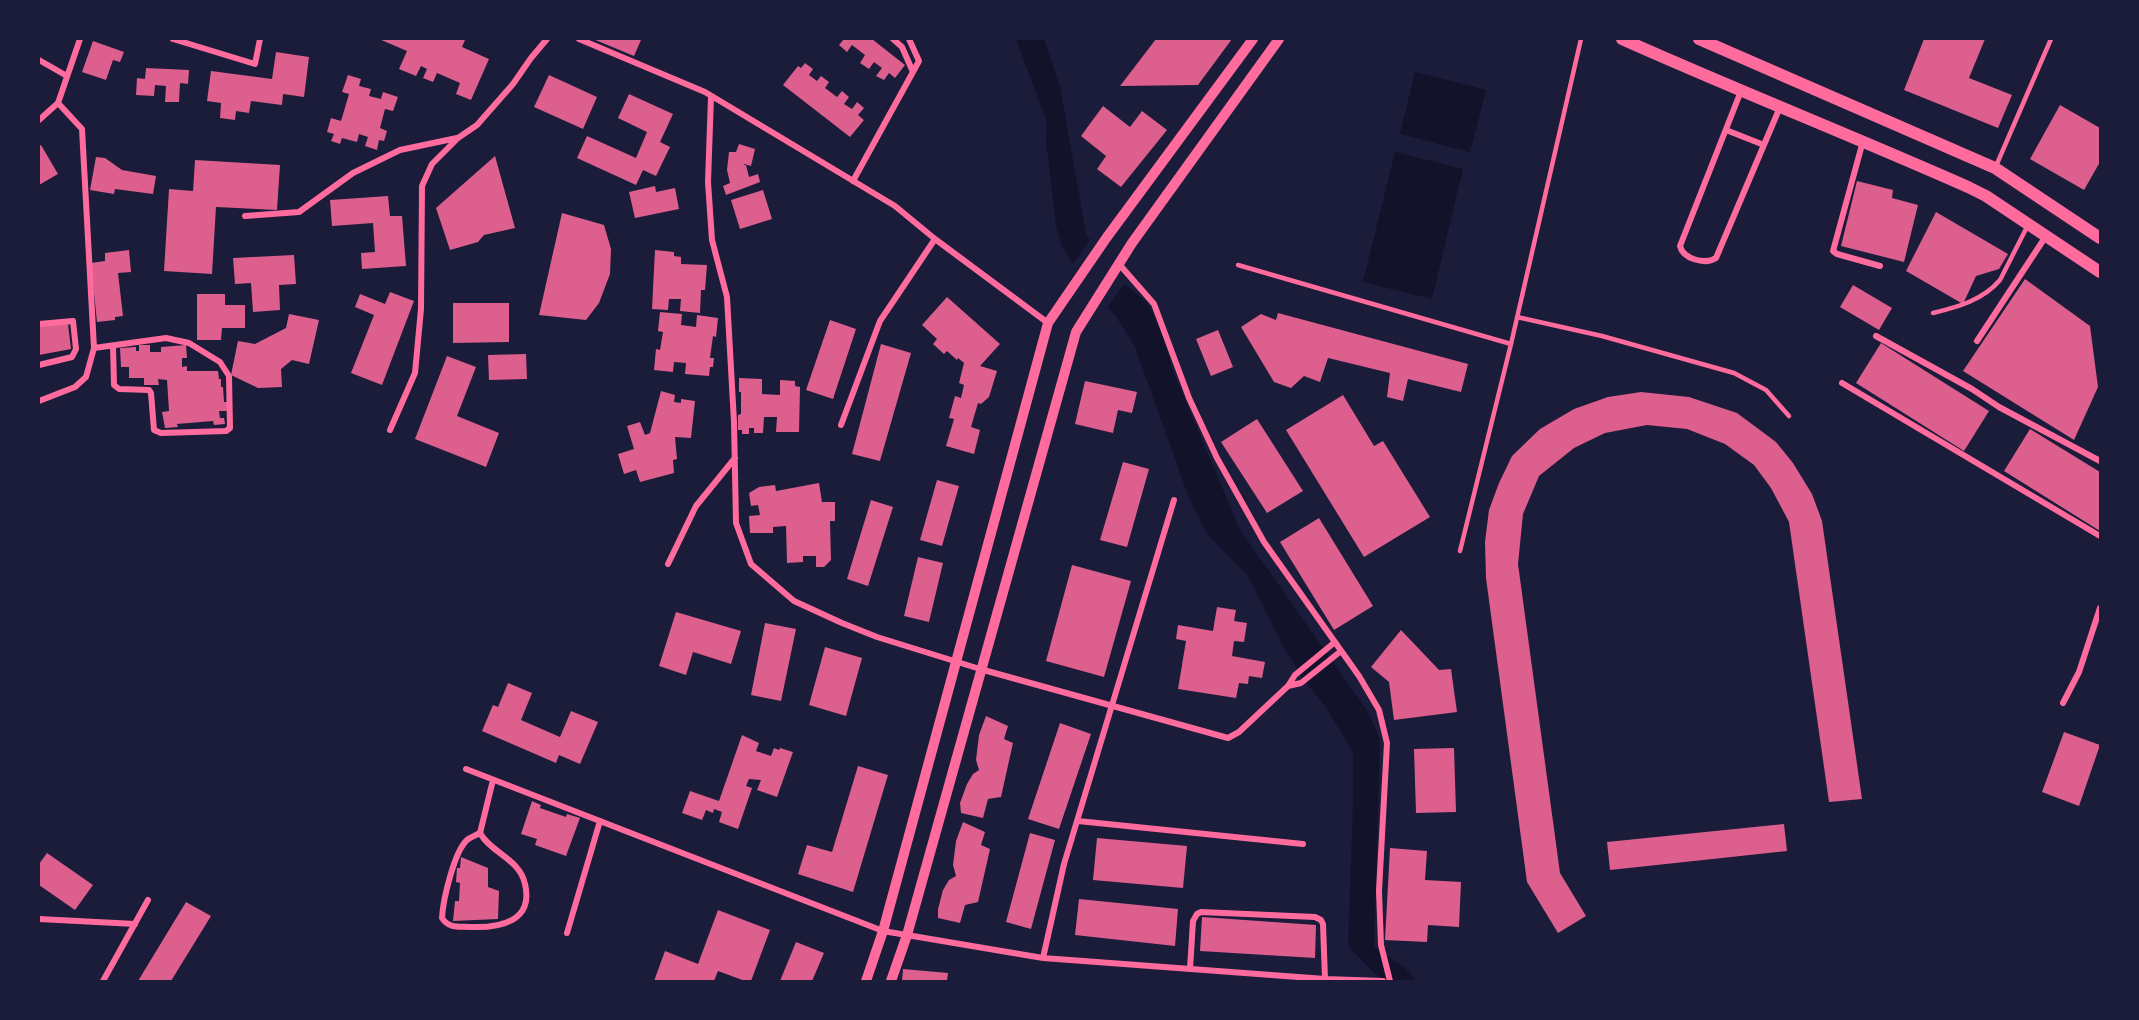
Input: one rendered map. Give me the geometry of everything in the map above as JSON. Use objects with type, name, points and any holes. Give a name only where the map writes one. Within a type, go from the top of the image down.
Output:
[{"type":"main road","points":[[1622,39],[1968,187],[2100,272]]},
{"type":"main road","points":[[1699,39],[1995,168],[2100,238]]},
{"type":"street","points":[[39,120],[58,103],[80,39]]},
{"type":"street","points":[[173,39],[255,64],[260,39]]},
{"type":"street","points":[[390,430],[415,373],[421,309],[422,186],[432,164],[458,138],[477,125],[513,84],[547,39]]},
{"type":"street","points":[[579,39],[705,92],[895,206],[935,239],[1048,323]]},
{"type":"street","points":[[893,39],[902,47],[914,72]]},
{"type":"street","points":[[853,181],[919,61],[909,39]]},
{"type":"street","points":[[866,981],[883,931],[1048,323],[1107,237],[1253,39]]},
{"type":"street","points":[[891,981],[907,935],[1076,332],[1132,243],[1279,39]]},
{"type":"street","points":[[39,60],[67,76]]},
{"type":"street","points":[[1741,91],[1680,246],[1685,255],[1704,261],[1716,258],[1780,106]]},
{"type":"street","points":[[711,97],[708,182],[712,240],[727,297],[736,523],[751,564],[794,601],[878,637],[982,669],[1228,738],[1239,732],[1288,686],[1295,675],[1335,642]]},
{"type":"street","points":[[39,401],[75,387],[86,376],[94,348],[82,129],[58,103]]},
{"type":"street","points":[[1726,130],[1764,145]]},
{"type":"street","points":[[245,216],[299,212],[353,173],[400,150],[458,138]]},
{"type":"street","points":[[1863,141],[1833,251],[1880,266]]},
{"type":"street","points":[[1977,341],[2046,236]]},
{"type":"street","points":[[841,426],[880,321],[935,239]]},
{"type":"street","points":[[466,769],[883,931],[1043,958],[1325,979],[1391,981],[1381,945],[1379,891],[1387,743],[1379,710],[1335,642],[1264,542],[1217,458],[1189,398],[1154,304],[1116,268]]},
{"type":"street","points":[[39,324],[73,321],[76,349],[72,357],[39,365]]},
{"type":"street","points":[[1876,336],[1972,389],[1999,407],[2100,461]]},
{"type":"street","points":[[94,348],[166,338],[189,343],[220,363],[229,376],[230,428],[226,431],[183,433],[161,433],[154,430],[151,393],[148,390],[119,389],[114,385],[113,346]]},
{"type":"street","points":[[1842,383],[2100,536]]},
{"type":"street","points":[[668,564],[696,506],[735,458]]},
{"type":"street","points":[[1043,958],[1064,864],[1174,500]]},
{"type":"street","points":[[2063,702],[2079,672],[2100,608]]},
{"type":"street","points":[[1288,686],[1301,683],[1341,651]]},
{"type":"street","points":[[480,833],[467,840],[460,849],[444,894],[442,918],[452,927],[492,928],[503,925],[521,912],[526,898],[523,876],[516,865],[484,840],[480,833],[493,780]]},
{"type":"street","points":[[567,933],[600,821]]},
{"type":"street","points":[[1077,821],[1303,844]]},
{"type":"street","points":[[103,981],[148,900]]},
{"type":"street","points":[[1190,969],[1193,921],[1201,912],[1315,917],[1323,924],[1325,979]]},
{"type":"street","points":[[39,920],[135,924]]},
{"type":"lane","points":[[1460,551],[1511,344],[1581,39]]},
{"type":"lane","points":[[1995,168],[2051,39]]},
{"type":"lane","points":[[1933,313],[1967,304],[1995,287],[2028,224]]},
{"type":"lane","points":[[1238,266],[1511,344]]},
{"type":"lane","points":[[1517,317],[1602,336],[1734,374],[1766,390],[1789,416]]},
{"type":"shaded area","points":[[1016,39],[1044,39],[1060,87],[1086,234],[1102,260],[1119,279],[1147,303],[1160,327],[1173,371],[1240,530],[1368,712],[1380,739],[1374,947],[1404,967],[1417,981],[1390,981],[1378,977],[1348,946],[1353,751],[1324,705],[1303,679],[1281,642],[1248,576],[1207,534],[1188,495],[1135,347],[1117,318],[1072,263],[1062,246],[1056,226],[1046,140],[1047,122]]},
{"type":"shaded area","points":[[1415,72],[1486,90],[1470,152],[1400,134]]},
{"type":"shaded area","points":[[1395,152],[1463,169],[1432,299],[1363,282]]},
{"type":"pier","points":[[1092,237],[1104,258],[1126,281],[1106,309],[1071,267]]},
{"type":"building","points":[[379,39],[463,39],[465,40],[462,47],[489,59],[471,100],[456,94],[460,83],[437,73],[433,82],[423,78],[427,69],[421,66],[416,76],[399,69],[407,51]]},
{"type":"building","points":[[593,39],[639,39],[641,40],[634,56]]},
{"type":"building","points":[[844,39],[872,39],[905,65],[895,78],[889,73],[884,80],[876,76],[882,68],[874,62],[869,69],[860,63],[865,55],[852,45],[847,52],[839,45]]},
{"type":"building","points":[[1156,39],[1232,39],[1198,85],[1120,86]]},
{"type":"building","points":[[1924,39],[1985,39],[1969,78],[2012,95],[1998,128],[1904,90]]},
{"type":"building","points":[[93,41],[124,52],[120,62],[113,60],[106,80],[82,72]]},
{"type":"building","points":[[276,52],[309,57],[304,97],[283,94],[282,105],[251,101],[249,113],[236,111],[235,120],[220,118],[221,103],[207,101],[211,71],[272,79]]},
{"type":"building","points":[[805,63],[813,69],[809,75],[817,81],[821,76],[829,82],[825,88],[837,97],[842,91],[849,97],[844,104],[852,109],[857,102],[864,108],[858,115],[864,120],[850,137],[783,85],[798,66],[801,68]]},
{"type":"building","points":[[146,68],[189,70],[188,84],[180,83],[179,102],[165,102],[166,86],[155,85],[154,96],[136,95],[137,78],[145,79]]},
{"type":"building","points":[[348,75],[361,79],[359,86],[371,89],[369,96],[381,99],[383,92],[398,97],[393,111],[385,109],[380,128],[387,131],[384,141],[379,140],[377,150],[365,146],[368,137],[359,134],[357,142],[342,138],[340,144],[331,141],[334,134],[327,132],[331,118],[341,121],[349,94],[342,92]]},
{"type":"building","points":[[549,75],[597,97],[583,129],[534,107]]},
{"type":"building","points":[[629,94],[673,114],[660,142],[670,147],[656,176],[643,170],[636,185],[577,158],[587,136],[636,158],[647,132],[618,118]]},
{"type":"building","points":[[2060,105],[2100,128],[2100,162],[2084,190],[2030,159]]},
{"type":"building","points":[[1103,106],[1130,127],[1142,111],[1167,130],[1121,187],[1097,169],[1106,156],[1081,136]]},
{"type":"building","points":[[739,144],[755,149],[751,166],[744,164],[744,165],[746,165],[749,177],[758,174],[760,182],[726,195],[723,186],[730,183],[727,170],[729,152],[736,152]]},
{"type":"building","points":[[41,145],[58,174],[39,185],[39,146]]},
{"type":"building","points":[[495,156],[515,228],[484,235],[478,242],[450,250],[436,208]]},
{"type":"building","points":[[96,157],[105,158],[122,170],[156,176],[153,194],[115,189],[114,194],[90,190]]},
{"type":"building","points":[[195,160],[280,165],[277,210],[216,207],[212,274],[164,271],[169,189],[193,191]]},
{"type":"building","points":[[1857,181],[1893,190],[1892,198],[1918,205],[1904,262],[1841,246]]},
{"type":"building","points":[[655,186],[656,192],[675,188],[679,209],[635,218],[629,192]]},
{"type":"building","points":[[763,190],[772,219],[740,229],[731,200]]},
{"type":"building","points":[[388,196],[390,216],[402,216],[406,266],[362,269],[361,253],[375,252],[373,223],[332,226],[330,200]]},
{"type":"building","points":[[1936,212],[2008,254],[1999,269],[1976,276],[1963,304],[1906,271]]},
{"type":"building","points":[[562,213],[604,225],[611,249],[610,274],[599,303],[586,320],[539,315]]},
{"type":"building","points":[[129,250],[131,272],[118,273],[123,316],[115,317],[115,320],[97,322],[91,263],[105,261],[105,253]]},
{"type":"building","points":[[655,250],[674,252],[674,256],[681,257],[681,264],[707,265],[705,290],[701,290],[700,313],[680,311],[681,299],[669,299],[668,310],[652,309]]},
{"type":"building","points":[[294,255],[296,284],[279,285],[280,310],[253,312],[251,283],[235,284],[233,258]]},
{"type":"building","points":[[2025,279],[2090,326],[2098,387],[2074,440],[1963,371]]},
{"type":"building","points":[[1853,285],[1892,308],[1879,330],[1840,307]]},
{"type":"building","points":[[390,292],[414,301],[382,385],[351,373],[374,315],[355,307],[360,294],[385,304]]},
{"type":"building","points":[[197,294],[225,294],[225,305],[245,305],[245,328],[222,328],[221,340],[197,340]]},
{"type":"building","points":[[947,297],[1000,344],[980,366],[997,371],[989,397],[981,404],[978,403],[971,427],[980,430],[974,454],[946,446],[954,419],[949,418],[955,396],[961,398],[964,385],[959,383],[964,363],[947,351],[944,354],[933,344],[937,339],[922,325]]},
{"type":"building","points":[[453,303],[509,303],[509,342],[453,343]]},
{"type":"building","points":[[660,312],[682,314],[681,325],[696,327],[697,315],[718,318],[710,358],[714,358],[713,367],[710,367],[709,376],[685,374],[686,363],[674,362],[673,372],[654,370],[656,349],[660,350],[663,332],[658,331]]},
{"type":"building","points":[[1278,313],[1468,364],[1461,392],[1408,379],[1403,401],[1387,397],[1390,373],[1328,358],[1320,382],[1304,376],[1291,388],[1274,382],[1241,327],[1261,314],[1276,320]]},
{"type":"building","points":[[289,314],[319,320],[309,364],[292,360],[281,369],[282,387],[258,388],[231,375],[238,341],[255,344],[286,328]]},
{"type":"building","points":[[830,320],[856,329],[833,399],[806,390]]},
{"type":"building","points":[[68,324],[71,349],[39,355],[39,326]]},
{"type":"building","points":[[1218,330],[1233,367],[1211,376],[1196,339]]},
{"type":"building","points":[[1881,343],[1989,411],[1964,451],[1856,383]]},
{"type":"building","points":[[881,344],[911,353],[880,461],[852,454]]},
{"type":"building","points":[[139,345],[150,345],[150,352],[161,352],[161,347],[186,345],[187,358],[182,358],[182,367],[187,366],[187,371],[218,371],[221,387],[223,387],[224,402],[228,402],[228,411],[219,411],[220,418],[224,418],[225,424],[214,425],[213,421],[177,424],[178,427],[165,428],[162,412],[169,411],[167,380],[158,379],[159,385],[144,385],[144,378],[129,378],[129,367],[121,367],[120,348],[136,347],[136,351],[139,351]]},
{"type":"building","points":[[526,354],[527,379],[489,380],[488,355]]},
{"type":"building","points":[[447,356],[476,367],[457,416],[499,433],[486,467],[415,439]]},
{"type":"building","points":[[739,378],[762,379],[762,394],[780,395],[780,380],[795,381],[795,386],[800,387],[799,432],[776,432],[777,417],[764,417],[763,433],[754,433],[754,428],[749,428],[749,434],[742,434],[742,430],[738,430],[738,415],[741,414]]},
{"type":"building","points":[[1085,381],[1137,392],[1132,413],[1118,410],[1113,433],[1075,424]]},
{"type":"building","points":[[661,391],[675,395],[674,402],[681,403],[681,399],[695,401],[691,438],[675,437],[677,459],[673,460],[674,473],[640,482],[636,470],[624,474],[618,454],[634,449],[627,426],[640,422],[645,435],[650,433]]},
{"type":"building","points":[[1641,392],[1689,397],[1737,413],[1776,442],[1793,463],[1812,494],[1822,521],[1862,799],[1829,802],[1789,522],[1771,488],[1754,465],[1725,444],[1687,429],[1647,425],[1605,433],[1574,448],[1539,476],[1523,514],[1518,564],[1560,873],[1586,916],[1558,933],[1527,882],[1486,578],[1485,542],[1489,510],[1512,456],[1540,429],[1574,409],[1608,397]]},
{"type":"building","points":[[1343,395],[1374,446],[1383,441],[1430,517],[1364,557],[1286,430]]},
{"type":"building","points":[[1257,419],[1303,491],[1267,513],[1221,442]]},
{"type":"building","points":[[2030,429],[2100,472],[2100,531],[2004,471]]},
{"type":"building","points":[[1123,462],[1149,469],[1127,547],[1100,540]]},
{"type":"building","points":[[937,480],[959,486],[942,546],[920,540]]},
{"type":"building","points":[[819,483],[822,502],[835,502],[835,521],[830,521],[831,560],[824,567],[816,567],[816,556],[803,556],[803,562],[787,563],[786,526],[773,527],[773,533],[750,533],[749,516],[760,515],[758,505],[751,506],[749,493],[759,487],[775,485],[776,491]]},
{"type":"building","points":[[871,500],[893,507],[868,586],[847,579]]},
{"type":"building","points":[[1319,518],[1373,606],[1334,630],[1280,542]]},
{"type":"building","points":[[918,557],[943,563],[929,622],[904,616]]},
{"type":"building","points":[[1072,565],[1131,581],[1104,677],[1046,661]]},
{"type":"building","points":[[1217,607],[1236,610],[1234,621],[1247,623],[1244,642],[1234,641],[1232,656],[1265,662],[1262,678],[1249,676],[1248,684],[1239,683],[1236,698],[1178,689],[1186,641],[1176,639],[1178,625],[1213,631]]},
{"type":"building","points":[[676,612],[741,631],[731,664],[693,652],[686,675],[659,666]]},
{"type":"building","points":[[765,623],[796,629],[781,701],[751,695]]},
{"type":"building","points":[[1401,630],[1439,670],[1451,669],[1457,712],[1394,720],[1389,682],[1371,667]]},
{"type":"building","points":[[825,647],[862,658],[846,716],[809,705]]},
{"type":"building","points":[[508,683],[532,693],[521,720],[560,737],[571,711],[598,722],[580,764],[559,755],[556,763],[482,731],[493,705],[498,707]]},
{"type":"building","points":[[986,716],[1008,726],[1004,739],[1013,743],[1001,797],[988,799],[983,818],[961,813],[960,803],[967,784],[973,774],[979,770],[976,760],[979,735]]},
{"type":"building","points":[[1060,723],[1091,734],[1059,829],[1028,819]]},
{"type":"building","points":[[2064,732],[2100,745],[2079,806],[2042,792]]},
{"type":"building","points":[[742,735],[759,743],[756,751],[771,756],[774,748],[793,752],[777,797],[757,790],[761,780],[749,779],[746,786],[752,788],[738,829],[719,822],[722,812],[714,809],[713,813],[706,810],[702,820],[682,813],[690,791],[719,801]]},
{"type":"building","points":[[1454,748],[1456,812],[1416,813],[1414,749]]},
{"type":"building","points":[[858,766],[888,775],[853,892],[798,874],[807,845],[832,852]]},
{"type":"building","points":[[532,801],[541,805],[540,808],[566,817],[567,814],[580,818],[566,856],[535,845],[537,839],[521,834]]},
{"type":"building","points":[[963,822],[985,832],[981,845],[990,849],[978,902],[965,905],[960,923],[938,918],[938,909],[943,890],[949,880],[956,876],[953,865],[956,841]]},
{"type":"building","points":[[1784,824],[1787,851],[1610,870],[1607,842]]},
{"type":"building","points":[[1030,833],[1055,840],[1031,929],[1006,922]]},
{"type":"building","points":[[1097,838],[1187,846],[1183,888],[1093,880]]},
{"type":"building","points":[[1390,848],[1427,851],[1425,880],[1461,882],[1459,927],[1428,925],[1427,942],[1385,940]]},
{"type":"building","points":[[47,853],[93,885],[75,910],[39,885],[39,864]]},
{"type":"building","points":[[461,857],[488,868],[488,887],[499,891],[498,919],[453,921],[455,901],[459,901],[460,883],[456,882]]},
{"type":"building","points":[[1079,899],[1178,909],[1175,946],[1075,935]]},
{"type":"building","points":[[186,902],[211,916],[171,981],[138,981]]},
{"type":"building","points":[[718,910],[770,930],[751,981],[718,971],[714,981],[654,981],[665,951],[698,964]]},
{"type":"building","points":[[1202,917],[1316,925],[1315,958],[1200,951]]},
{"type":"building","points":[[796,942],[824,953],[812,981],[780,981]]},
{"type":"building","points":[[903,969],[948,973],[947,981],[902,981]]}]
